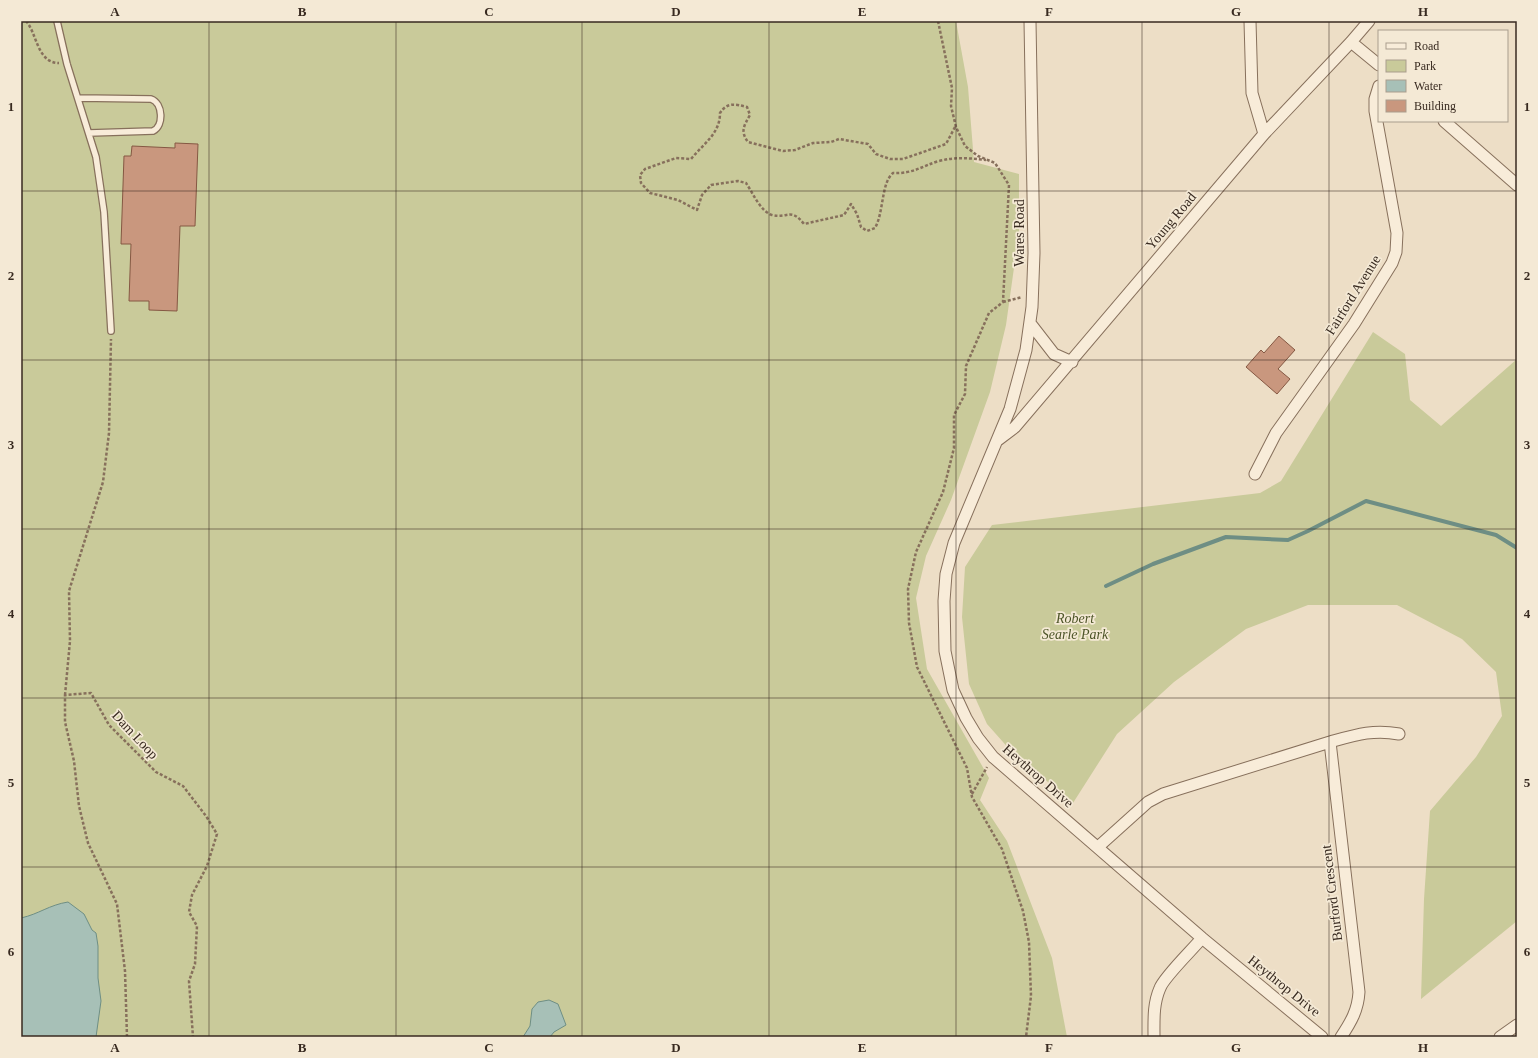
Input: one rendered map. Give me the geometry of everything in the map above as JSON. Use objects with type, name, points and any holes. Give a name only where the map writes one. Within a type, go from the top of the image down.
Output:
[{"type":"street","name":"Wares Road","points":[[997,440],[1018,381],[1026,350],[1033,293],[1034,253],[1030,21]]},
{"type":"street","points":[[1250,21],[1252,93],[1264,134]]},
{"type":"street","name":"Young Road","points":[[997,440],[1015,427],[1072,362],[1264,134],[1369,21]]},
{"type":"street","points":[[1351,42],[1378,63]]},
{"type":"street","name":"Fairford Avenue","points":[[1255,474],[1276,433],[1354,324],[1392,263],[1396,252],[1397,233],[1375,111],[1375,99],[1378,89]]},
{"type":"street","points":[[1445,122],[1517,185]]},
{"type":"street","points":[[1030,323],[1054,354],[1072,362]]},
{"type":"street","name":"Heythrop Drive","points":[[997,440],[963,518],[954,543],[946,574],[944,601],[945,651],[953,690],[966,718],[978,738],[993,757],[1202,938],[1322,1037]]},
{"type":"street","points":[[1098,847],[1148,802],[1163,794],[1362,733],[1382,731],[1399,734]]},
{"type":"street","name":"Burford Crescent","points":[[1330,742],[1359,992],[1358,1006],[1353,1018],[1341,1037]]},
{"type":"street","points":[[1154,1037],[1156,998],[1160,986],[1202,938]]},
{"type":"street","points":[[1500,1037],[1517,1025]]},
{"type":"lane","points":[[57,21],[67,64],[96,157],[104,212],[111,331]]},
{"type":"lane","points":[[78,98],[151,99],[158,103],[160,125],[153,131],[89,133]]},
{"type":"path","points":[[26,21],[31,26],[44,56],[52,63],[67,64]]},
{"type":"path","points":[[956,127],[946,144],[903,159],[890,159],[876,154],[868,144],[858,143],[846,139],[813,143],[795,150],[783,151],[748,142],[743,135],[743,131],[750,115],[746,107],[734,104],[728,105],[720,113],[720,121],[710,140],[691,159],[676,158],[658,166],[644,169],[640,175],[641,183],[650,194],[678,200],[697,210],[702,195],[711,185],[738,181],[746,183],[763,209],[772,215],[788,213],[799,217],[804,224],[812,220],[844,215],[850,204],[857,214],[861,227],[867,230],[875,228],[880,219],[888,178],[893,173],[906,173],[938,161],[963,157],[988,160]]},
{"type":"path","points":[[1003,302],[1033,293]]},
{"type":"path","points":[[111,331],[109,433],[103,482],[69,591],[70,641],[65,695],[65,722],[74,761],[79,806],[88,843],[117,904],[125,971],[127,1037]]},
{"type":"path","name":"Dam Loop","points":[[65,695],[91,693],[108,725],[156,772],[184,786],[217,834],[207,866],[192,895],[189,912],[197,926],[194,964],[189,981],[192,1037]]},
{"type":"path","points":[[971,794],[993,757]]},
{"type":"green space","points":[[21,21],[956,21],[968,87],[974,162],[1019,174],[1019,232],[1006,325],[990,392],[951,500],[926,556],[916,598],[927,669],[989,778],[980,800],[1007,841],[1052,958],[1067,1037],[21,1037]]},
{"type":"green space","name":"Robert Searle Park","points":[[1373,332],[1405,354],[1410,400],[1441,426],[1517,359],[1517,921],[1421,999],[1424,899],[1430,811],[1476,757],[1502,716],[1496,672],[1462,639],[1397,605],[1308,605],[1246,629],[1174,682],[1117,734],[1073,803],[1011,751],[987,724],[969,684],[962,617],[965,567],[992,525],[1260,493],[1281,481]]},
{"type":"water","points":[[68,902],[84,914],[92,930],[96,933],[98,946],[98,978],[101,1001],[96,1037],[21,1037],[21,918],[55,905]]},
{"type":"water","points":[[549,1000],[558,1004],[566,1025],[554,1032],[550,1037],[523,1037],[530,1026],[532,1009],[538,1002]]},
{"type":"building","points":[[175,143],[198,144],[195,226],[180,226],[177,311],[149,310],[149,301],[129,301],[131,244],[121,244],[124,156],[131,156],[132,146],[175,148]]},
{"type":"building","points":[[1279,336],[1295,350],[1278,369],[1290,379],[1277,394],[1246,367],[1261,350],[1264,353]]},
{"type":"waterway","points":[[1106,586],[1153,564],[1226,537],[1288,540],[1366,501],[1496,535],[1517,548]]}]
